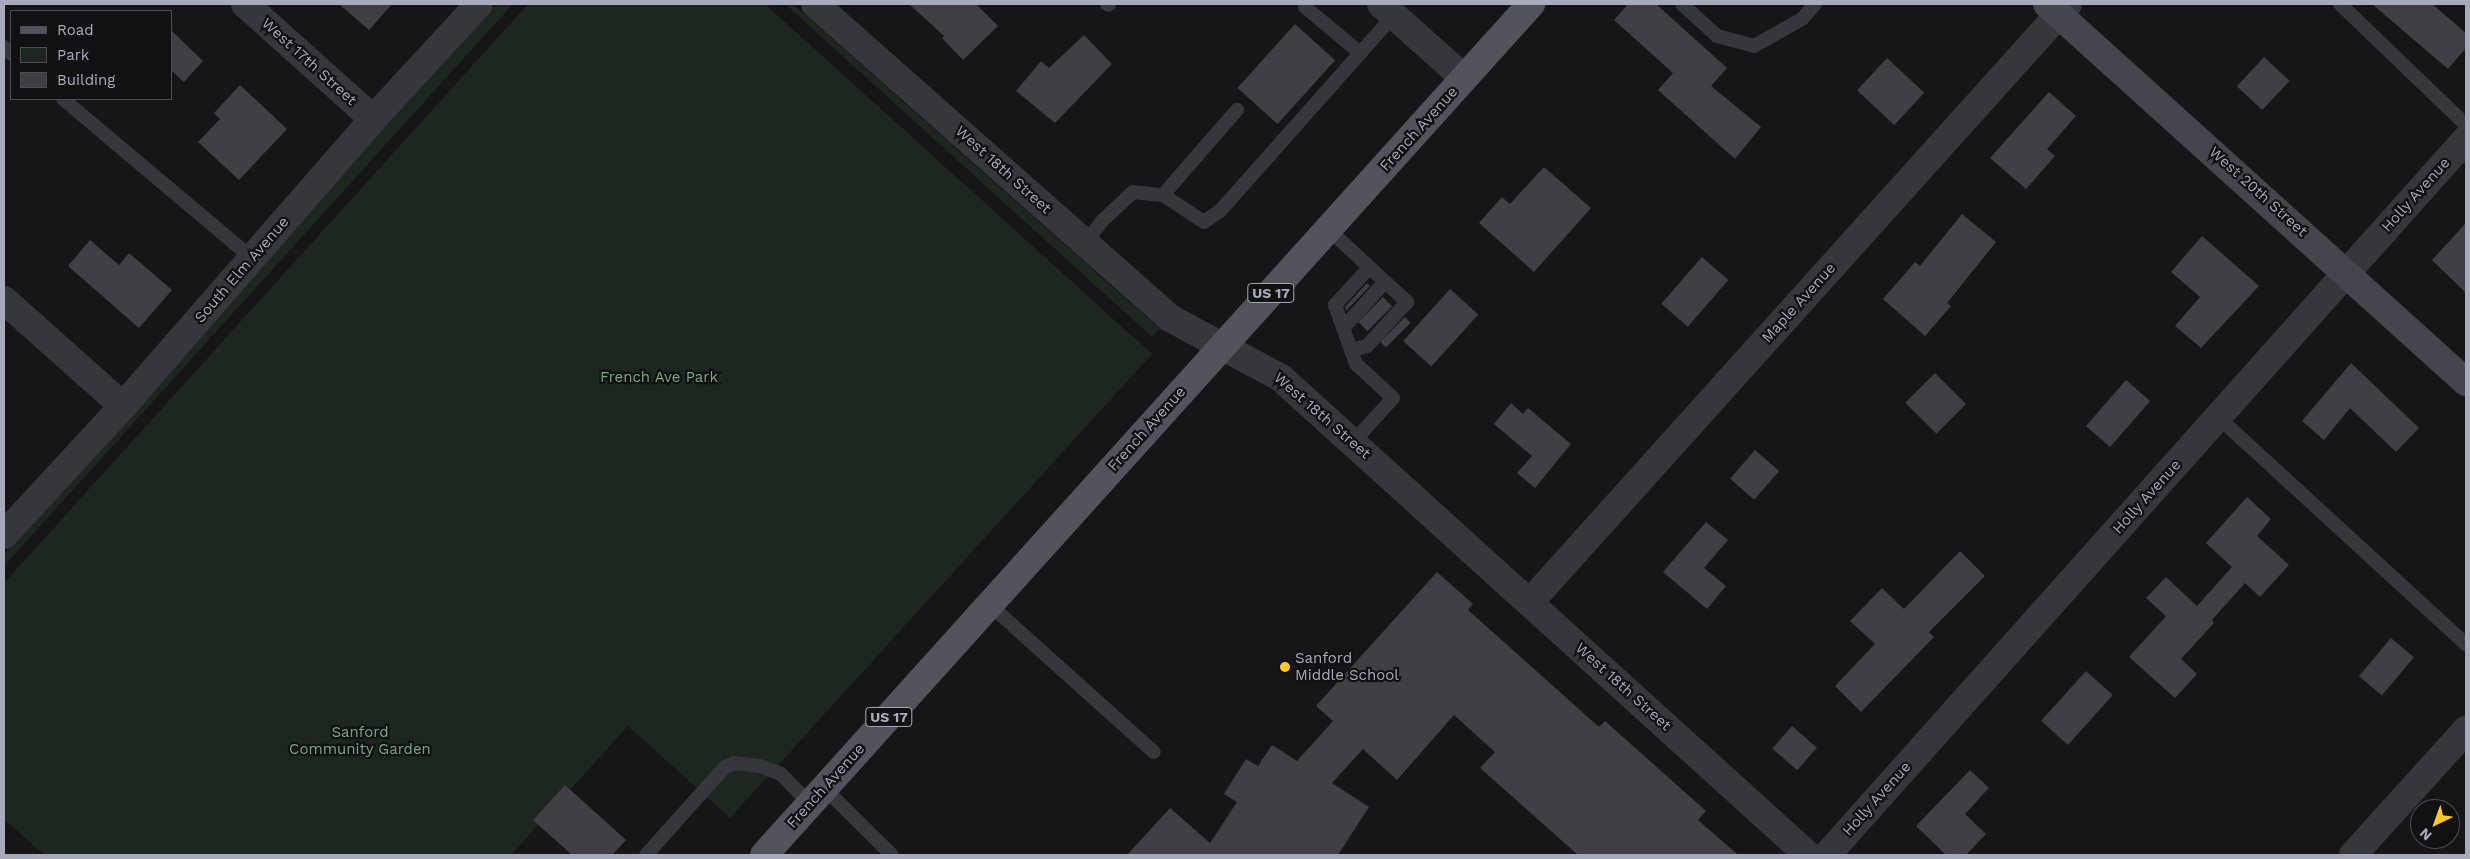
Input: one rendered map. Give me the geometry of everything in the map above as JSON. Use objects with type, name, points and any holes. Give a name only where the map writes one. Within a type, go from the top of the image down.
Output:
[{"type":"main road","name":"French Avenue","points":[[764,855],[1531,4]]},
{"type":"street","name":"West 17th Street","points":[[245,4],[373,119]]},
{"type":"street","name":"South Elm Avenue","points":[[4,535],[123,406],[373,119],[479,4]]},
{"type":"street","name":"West 18th Street","points":[[815,4],[1170,318],[1281,378],[1808,855]]},
{"type":"street","name":"West 20th Street","points":[[2058,7],[2466,382]]},
{"type":"street","name":"Maple Avenue","points":[[1530,602],[2058,7]]},
{"type":"street","points":[[1387,9],[1464,78]]},
{"type":"street","name":"Holly Avenue","points":[[1827,855],[2466,139]]},
{"type":"street","points":[[4,300],[123,406]]},
{"type":"street","points":[[2353,855],[2466,730]]},
{"type":"lane","points":[[1682,4],[1717,36],[1754,46],[1802,19],[1815,4]]},
{"type":"lane","points":[[2340,4],[2466,125]]},
{"type":"lane","points":[[1305,7],[1360,52]]},
{"type":"lane","points":[[1085,243],[1133,192],[1163,195],[1204,222],[1220,211],[1360,52],[1387,9]]},
{"type":"lane","points":[[64,100],[252,258]]},
{"type":"lane","points":[[1163,195],[1237,110]]},
{"type":"lane","points":[[1328,229],[1407,302],[1367,346],[1351,350]]},
{"type":"lane","points":[[1353,442],[1393,398],[1356,364],[1335,305],[1369,268]]},
{"type":"lane","points":[[1343,328],[1385,282]]},
{"type":"lane","points":[[2218,417],[2466,644]]},
{"type":"lane","points":[[990,605],[1154,752]]},
{"type":"lane","points":[[646,855],[725,767],[734,763],[760,766],[781,774],[817,796],[892,855]]},
{"type":"green space","points":[[497,4],[513,4],[4,566],[4,554],[143,403],[383,128]]},
{"type":"green space","name":"French Ave Park","points":[[528,4],[765,4],[1152,354],[730,818],[628,726],[511,855],[44,855],[4,819],[4,583]]},
{"type":"green space","points":[[785,4],[793,4],[1160,329],[1152,337]]},
{"type":"building","points":[[339,4],[392,4],[369,30]]},
{"type":"building","points":[[909,4],[976,4],[998,26],[963,60],[942,38],[944,36]]},
{"type":"building","points":[[1628,4],[1656,4],[1727,68],[1711,86],[1761,127],[1735,159],[1658,90],[1673,73],[1614,20]]},
{"type":"building","points":[[2372,4],[2432,4],[2466,33],[2466,48],[2448,69]]},
{"type":"building","points":[[1295,24],[1335,60],[1278,124],[1237,88]]},
{"type":"building","points":[[172,31],[203,61],[184,82],[172,71]]},
{"type":"building","points":[[1084,35],[1112,64],[1055,123],[1016,91],[1041,61],[1049,68]]},
{"type":"building","points":[[2264,57],[2290,81],[2262,110],[2237,86]]},
{"type":"building","points":[[1887,58],[1924,93],[1894,125],[1857,90]]},
{"type":"building","points":[[240,85],[287,129],[239,180],[198,142],[220,119],[214,113]]},
{"type":"building","points":[[2049,92],[2076,116],[2047,149],[2055,156],[2026,189],[1990,158]]},
{"type":"building","points":[[1544,167],[1591,208],[1534,272],[1479,223],[1502,197],[1510,204]]},
{"type":"building","points":[[1962,214],[1996,242],[1947,303],[1951,306],[1925,336],[1883,299],[1915,262],[1920,266]]},
{"type":"building","points":[[2466,223],[2466,293],[2432,260]]},
{"type":"building","points":[[2202,236],[2259,286],[2201,348],[2175,326],[2200,297],[2171,272]]},
{"type":"building","points":[[90,240],[119,265],[129,253],[172,290],[139,328],[68,266]]},
{"type":"building","points":[[1702,257],[1728,280],[1688,327],[1661,304]]},
{"type":"building","points":[[1367,283],[1370,286],[1346,311],[1345,307]]},
{"type":"building","points":[[1450,289],[1478,314],[1431,366],[1403,341]]},
{"type":"building","points":[[1383,297],[1392,306],[1367,331],[1358,322]]},
{"type":"building","points":[[1405,317],[1411,323],[1386,347],[1380,342]]},
{"type":"building","points":[[2351,363],[2419,428],[2396,452],[2350,408],[2324,440],[2302,421]]},
{"type":"building","points":[[1935,373],[1966,404],[1936,434],[1905,403]]},
{"type":"building","points":[[2126,380],[2150,401],[2110,447],[2086,426]]},
{"type":"building","points":[[1511,403],[1523,414],[1528,408],[1571,444],[1535,488],[1517,473],[1532,456],[1494,424]]},
{"type":"building","points":[[1755,450],[1779,471],[1754,500],[1730,479]]},
{"type":"building","points":[[2247,497],[2271,519],[2257,536],[2289,565],[2260,597],[2245,583],[2212,620],[2214,623],[2181,659],[2197,674],[2175,698],[2129,657],[2166,616],[2146,598],[2166,577],[2197,606],[2232,567],[2206,543]]},
{"type":"building","points":[[1706,522],[1728,540],[1704,568],[1726,586],[1707,609],[1663,572]]},
{"type":"building","points":[[1960,551],[1985,576],[1929,632],[1934,637],[1861,712],[1835,686],[1875,644],[1850,621],[1882,588],[1904,609]]},
{"type":"building","points":[[1437,572],[1473,604],[1468,610],[1599,727],[1605,721],[1706,811],[1698,820],[1738,855],[1578,855],[1480,768],[1495,752],[1454,715],[1397,780],[1363,749],[1332,783],[1369,807],[1338,855],[1127,855],[1170,808],[1210,843],[1237,802],[1224,794],[1246,759],[1258,766],[1272,745],[1297,761],[1333,721],[1316,706]]},
{"type":"building","points":[[2391,638],[2414,657],[2382,696],[2359,676]]},
{"type":"building","points":[[2086,671],[2113,695],[2068,745],[2041,721]]},
{"type":"building","points":[[1792,726],[1817,748],[1797,770],[1772,749]]},
{"type":"building","points":[[1970,770],[1989,788],[1965,814],[1986,834],[1966,855],[1946,855],[1916,826]]},
{"type":"building","points":[[565,785],[626,840],[612,855],[572,855],[533,820]]},
{"type":"place","name":"Sanford Middle School","points":[[1285,667]]},
{"type":"park label","name":"Sanford Community Garden","points":[[360,740]]}]
